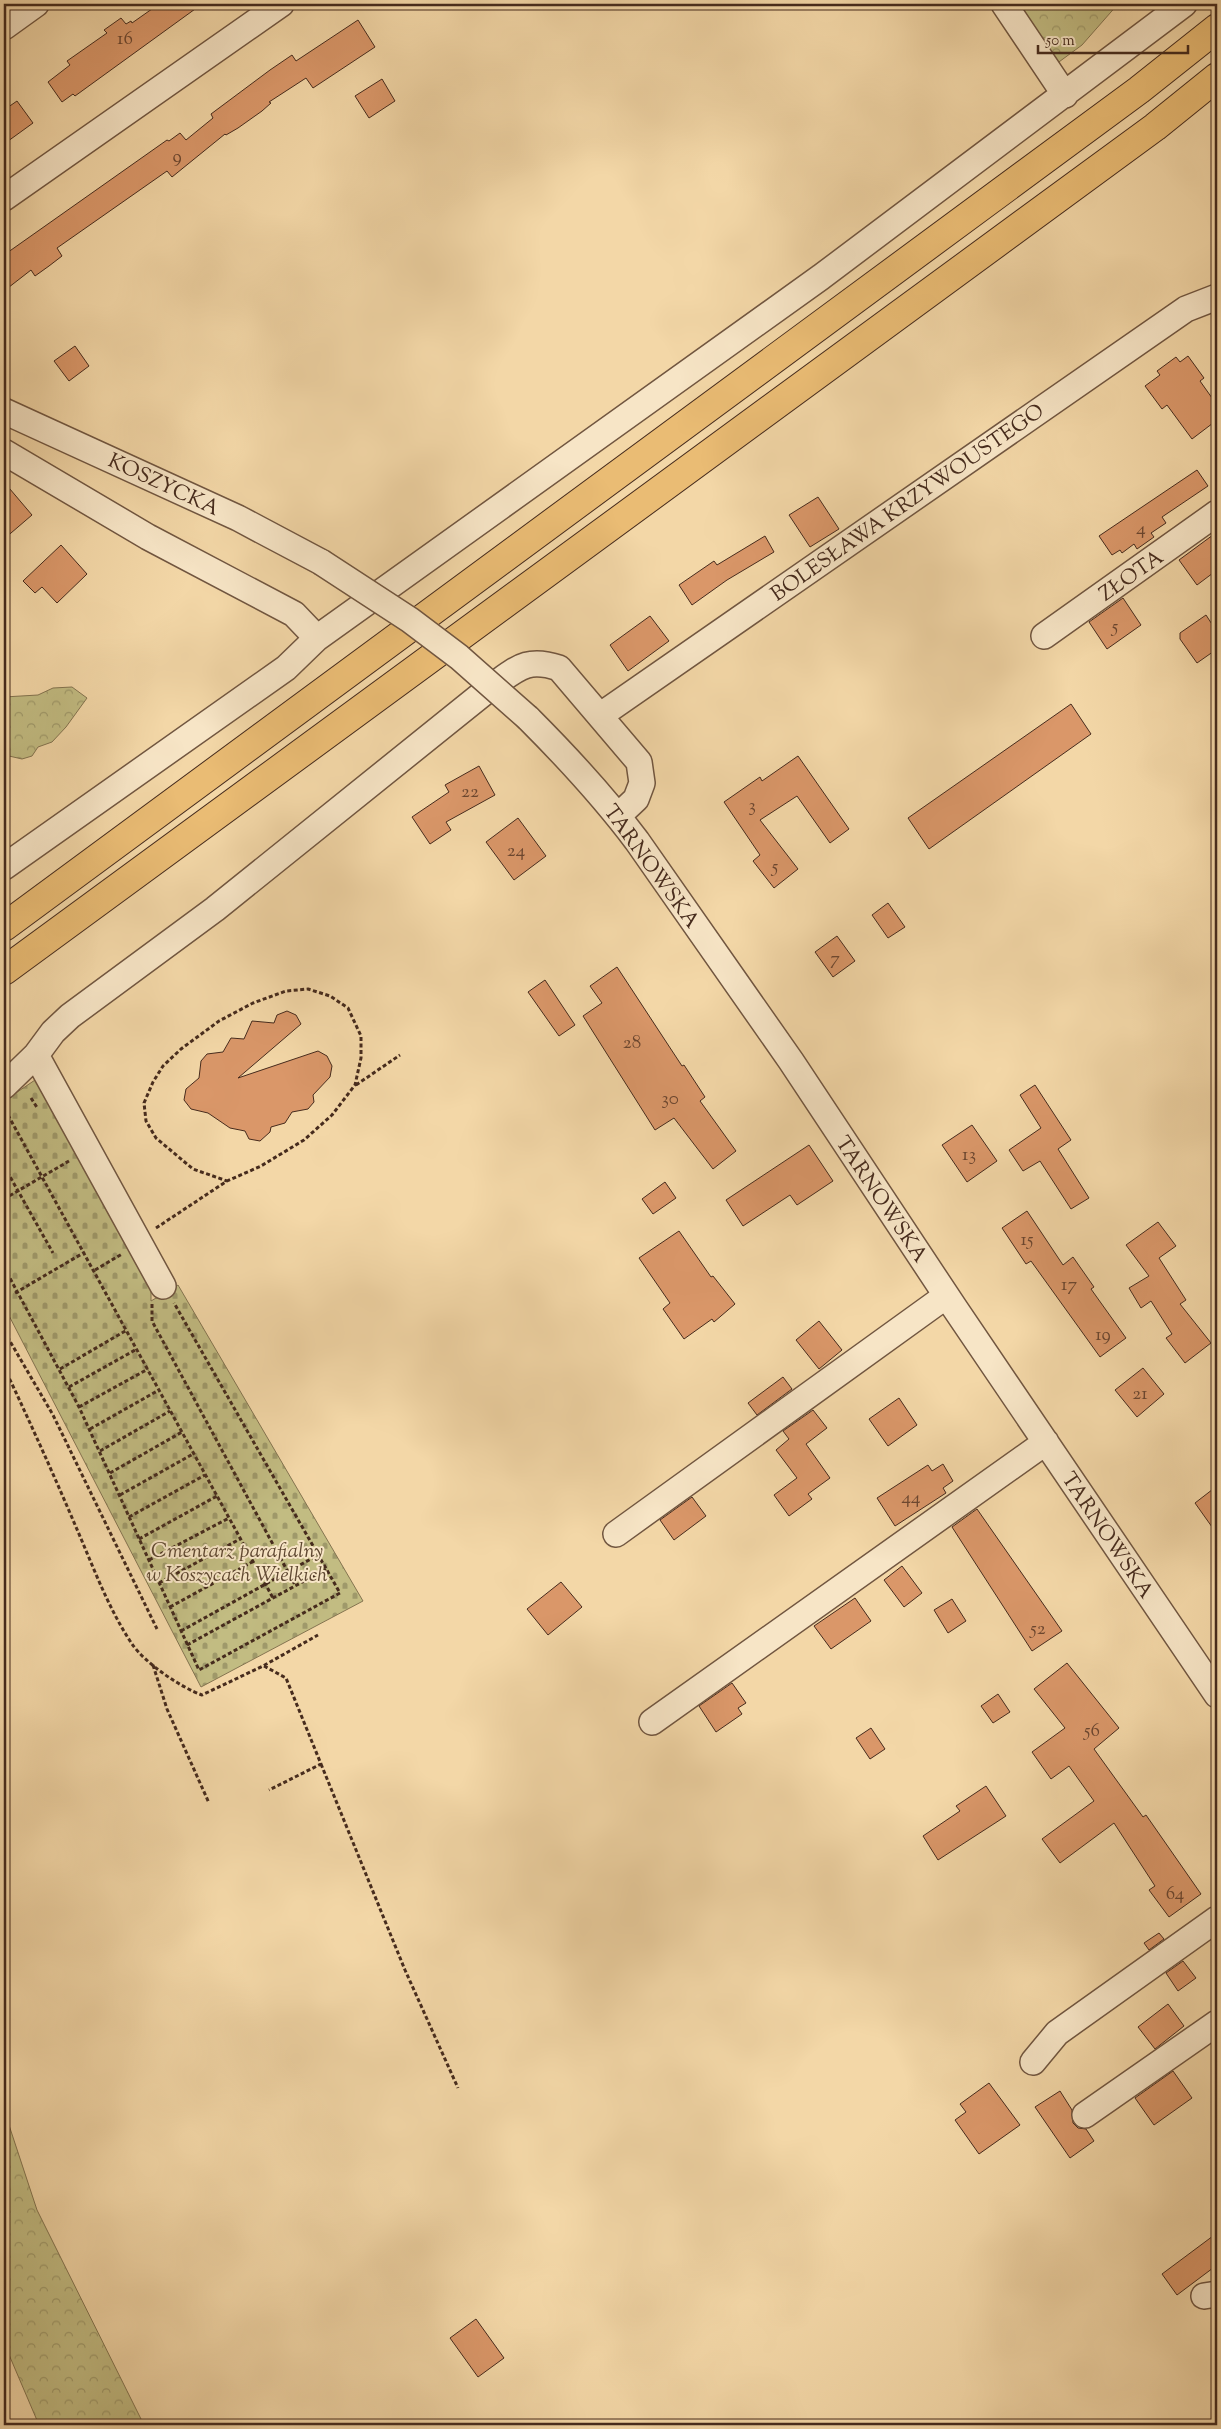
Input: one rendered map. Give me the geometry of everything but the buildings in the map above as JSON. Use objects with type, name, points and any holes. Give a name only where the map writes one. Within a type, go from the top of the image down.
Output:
[{"type":"main road","points":[[4,927],[1138,90],[1217,28]]},
{"type":"main road","points":[[4,972],[1155,127],[1217,77]]},
{"type":"street","points":[[4,27],[36,4]]},
{"type":"street","points":[[4,198],[281,4]]},
{"type":"street","points":[[1004,4],[1065,95]]},
{"type":"street","points":[[4,867],[286,668],[317,638],[821,277],[1184,4]]},
{"type":"street","name":"BOLESŁAWA KRZYWOUSTEGO","points":[[601,715],[1186,309],[1215,301]]},
{"type":"street","name":"KOSZYCKA","points":[[4,411],[238,518],[321,562],[402,615],[459,657],[528,718]]},
{"type":"street","points":[[4,452],[148,537],[294,614],[317,638]]},
{"type":"street","name":"ZŁOTA","points":[[1044,636],[1217,513]]},
{"type":"street","points":[[4,1086],[36,1055],[53,1032],[70,1016],[215,909],[490,687],[524,664],[543,662],[560,668],[639,762],[642,783],[636,799],[618,816]]},
{"type":"street","name":"TARNOWSKA","points":[[528,718],[570,760],[618,816],[791,1062],[946,1296],[1217,1695]]},
{"type":"street","points":[[36,1055],[132,1246],[162,1296]]},
{"type":"street","points":[[616,1534],[946,1296]]},
{"type":"street","points":[[652,1722],[1046,1442]]},
{"type":"street","points":[[1034,2062],[1057,2033],[1217,1919]]},
{"type":"street","points":[[1085,2115],[1217,2023]]},
{"type":"path","points":[[227,1181],[193,1169],[169,1151],[156,1138],[146,1121],[144,1103],[163,1066],[219,1021],[253,1003],[286,991],[308,989],[330,996],[348,1008],[361,1036],[361,1058],[355,1085]]},
{"type":"path","points":[[95,1270],[227,1181],[262,1166],[304,1140],[332,1115],[355,1085],[400,1055]]},
{"type":"path","points":[[31,1098],[41,1114]]},
{"type":"path","points":[[8,1115],[95,1270],[272,1598]]},
{"type":"path","points":[[4,1199],[70,1163],[65,1154]]},
{"type":"path","points":[[4,1166],[53,1253]]},
{"type":"path","points":[[17,1292],[85,1252]]},
{"type":"path","points":[[4,1267],[79,1406],[180,1631],[200,1670],[340,1593],[162,1296]]},
{"type":"path","points":[[162,1296],[152,1322],[295,1586]]},
{"type":"path","points":[[60,1369],[127,1330]]},
{"type":"path","points":[[4,1331],[53,1414],[157,1629]]},
{"type":"path","points":[[69,1387],[137,1349]]},
{"type":"path","points":[[4,1367],[112,1608],[133,1645],[153,1664],[189,1690],[202,1695],[263,1666],[318,1635]]},
{"type":"path","points":[[79,1406],[148,1369]]},
{"type":"path","points":[[90,1429],[159,1390]]},
{"type":"path","points":[[100,1451],[170,1411]]},
{"type":"path","points":[[110,1473],[182,1432]]},
{"type":"path","points":[[120,1495],[194,1454]]},
{"type":"path","points":[[129,1517],[205,1475]]},
{"type":"path","points":[[139,1539],[217,1496]]},
{"type":"path","points":[[149,1560],[229,1518]]},
{"type":"path","points":[[159,1583],[240,1539]]},
{"type":"path","points":[[180,1631],[318,1555]]},
{"type":"path","points":[[170,1607],[252,1562]]},
{"type":"path","points":[[188,1645],[326,1568]]},
{"type":"path","points":[[153,1664],[167,1709],[209,1803]]},
{"type":"path","points":[[263,1666],[286,1678],[289,1683],[405,1970],[458,2088]]},
{"type":"path","points":[[269,1790],[321,1764]]},
{"type":"green space","points":[[1007,4],[1118,4],[1082,45],[1048,70]]},
{"type":"green space","points":[[72,687],[87,698],[66,727],[52,742],[38,747],[32,756],[22,759],[9,756],[4,751],[4,697],[38,695],[53,688]]},
{"type":"green space","name":"Cmentarz parafialny w Koszycach Wielkich","points":[[38,1078],[151,1282],[151,1301],[178,1285],[363,1601],[201,1687],[4,1306],[4,1101]]},
{"type":"green space","points":[[4,2110],[37,2210],[144,2425],[39,2425],[4,2343]]}]
